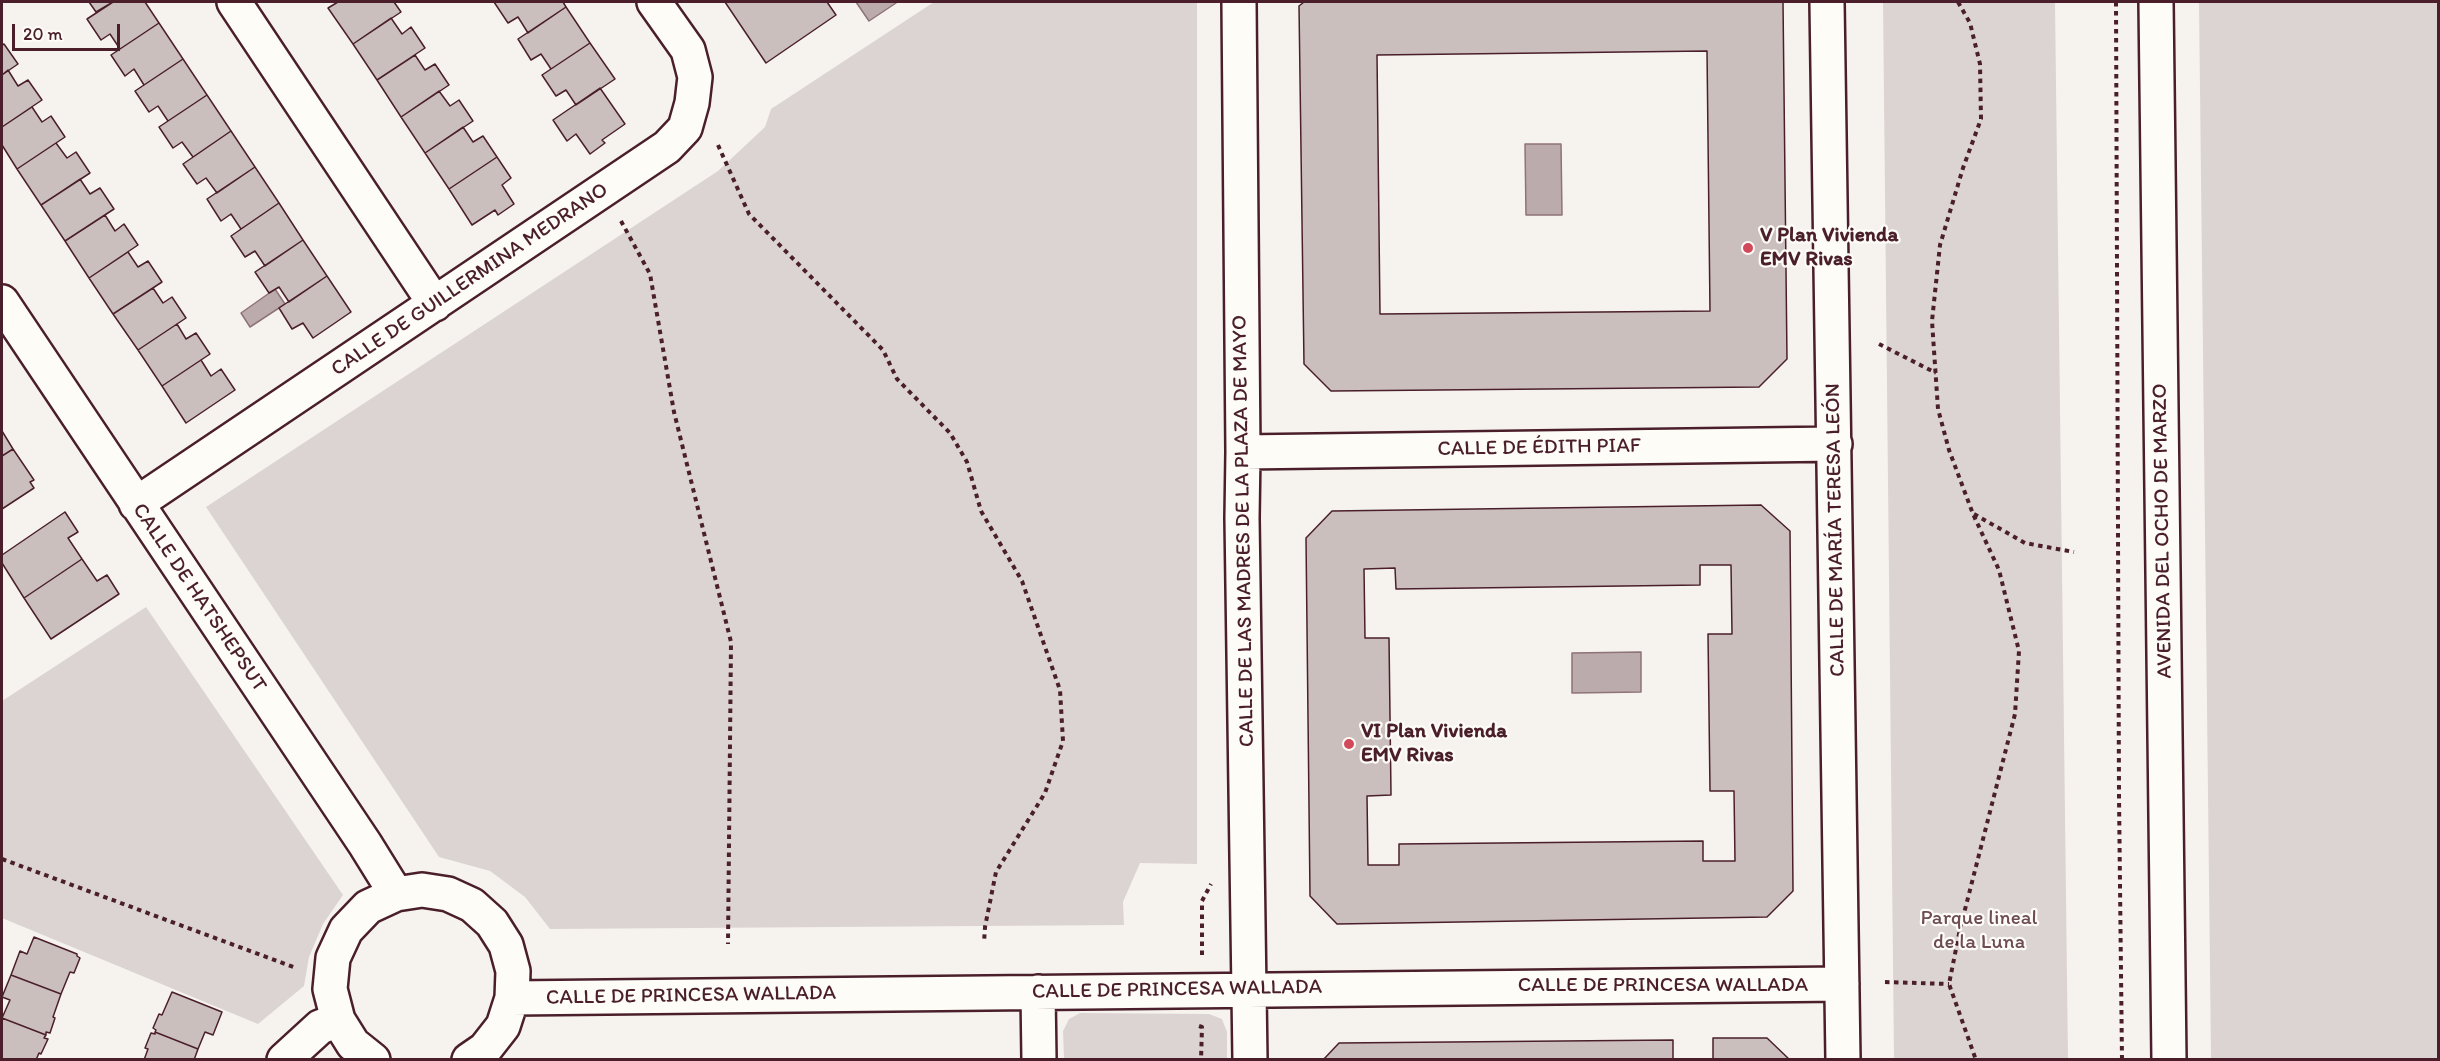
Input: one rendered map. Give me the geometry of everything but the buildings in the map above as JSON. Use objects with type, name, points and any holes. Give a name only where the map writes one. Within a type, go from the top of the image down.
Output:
[{"type":"street","points":[[234,2],[435,304]]},
{"type":"street","name":"CALLE DE GUILLERMINA MEDRANO","points":[[136,504],[667,147],[685,128],[692,104],[695,77],[688,50],[654,2]]},
{"type":"street","name":"CALLE DE LAS MADRES DE LA PLAZA DE MAYO","points":[[1239,2],[1244,452],[1242,518],[1250,1059]]},
{"type":"street","name":"CALLE DE MARÍA TERESA LEÓN","points":[[1827,2],[1843,1059]]},
{"type":"street","name":"AVENIDA DEL OCHO DE MARZO","points":[[2156,2],[2169,1059]]},
{"type":"street","name":"CALLE DE HATSHEPSUT","points":[[2,302],[365,844],[396,894]]},
{"type":"street","name":"CALLE DE ÉDITH PIAF","points":[[1244,452],[1835,444]]},
{"type":"street","points":[[373,1059],[353,1044],[338,1020],[330,989],[333,958],[346,930],[368,907],[396,894],[422,890],[448,894],[472,905],[492,923],[506,945],[513,971],[512,998],[503,1026],[485,1049],[469,1059]]},
{"type":"street","name":"CALLE DE PRINCESA WALLADA","points":[[512,998],[1842,984]]},
{"type":"street","points":[[1038,992],[1039,1059]]},
{"type":"street","points":[[284,1059],[320,1027],[338,1020]]},
{"type":"path","points":[[1958,2],[1970,23],[1980,64],[1981,119],[1963,168],[1940,244],[1932,321],[1938,409],[1949,450],[1973,514],[1999,570],[2019,651],[2015,714],[1960,929],[1949,984],[1976,1059]]},
{"type":"path","name":"AVENIDA DEL OCHO DE MARZO","points":[[2116,2],[2122,1059]]},
{"type":"path","points":[[718,145],[749,214],[883,350],[897,379],[950,433],[967,462],[981,511],[1022,581],[1060,690],[1063,741],[1045,793],[996,872],[984,943]]},
{"type":"path","points":[[621,221],[650,274],[674,411],[731,642],[728,944]]},
{"type":"path","points":[[1879,344],[1936,373]]},
{"type":"path","points":[[1973,514],[2025,543],[2074,552]]},
{"type":"path","points":[[2,858],[306,972]]},
{"type":"path","points":[[1885,982],[1949,984]]},
{"type":"green space","points":[[934,2],[1197,2],[1197,864],[1140,863],[1123,902],[1124,925],[550,929],[525,897],[490,871],[439,857],[206,507],[718,171],[765,127],[771,109]]},
{"type":"green space","name":"Parque lineal de la Luna","points":[[1883,2],[2055,2],[2068,1059],[1894,1059]]},
{"type":"green space","points":[[2199,2],[2438,2],[2438,1059],[2211,1059]]},
{"type":"green space","points":[[146,607],[343,895],[323,924],[309,957],[304,986],[258,1024],[2,918],[2,701]]},
{"type":"green space","points":[[1080,1013],[1209,1014],[1222,1019],[1227,1032],[1227,1059],[1064,1059],[1063,1031],[1069,1019]]},
{"type":"shaded area","points":[[856,2],[895,2],[896,3],[869,21]]},
{"type":"shaded area","points":[[1525,144],[1561,144],[1562,215],[1526,215]]},
{"type":"shaded area","points":[[275,289],[285,304],[250,327],[241,313]]},
{"type":"shaded area","points":[[1641,652],[1641,692],[1572,693],[1572,653]]},
{"type":"place","name":"V Plan Vivienda EMV Rivas","points":[[1748,248]]},
{"type":"place","name":"VI Plan Vivienda EMV Rivas","points":[[1349,744]]}]
